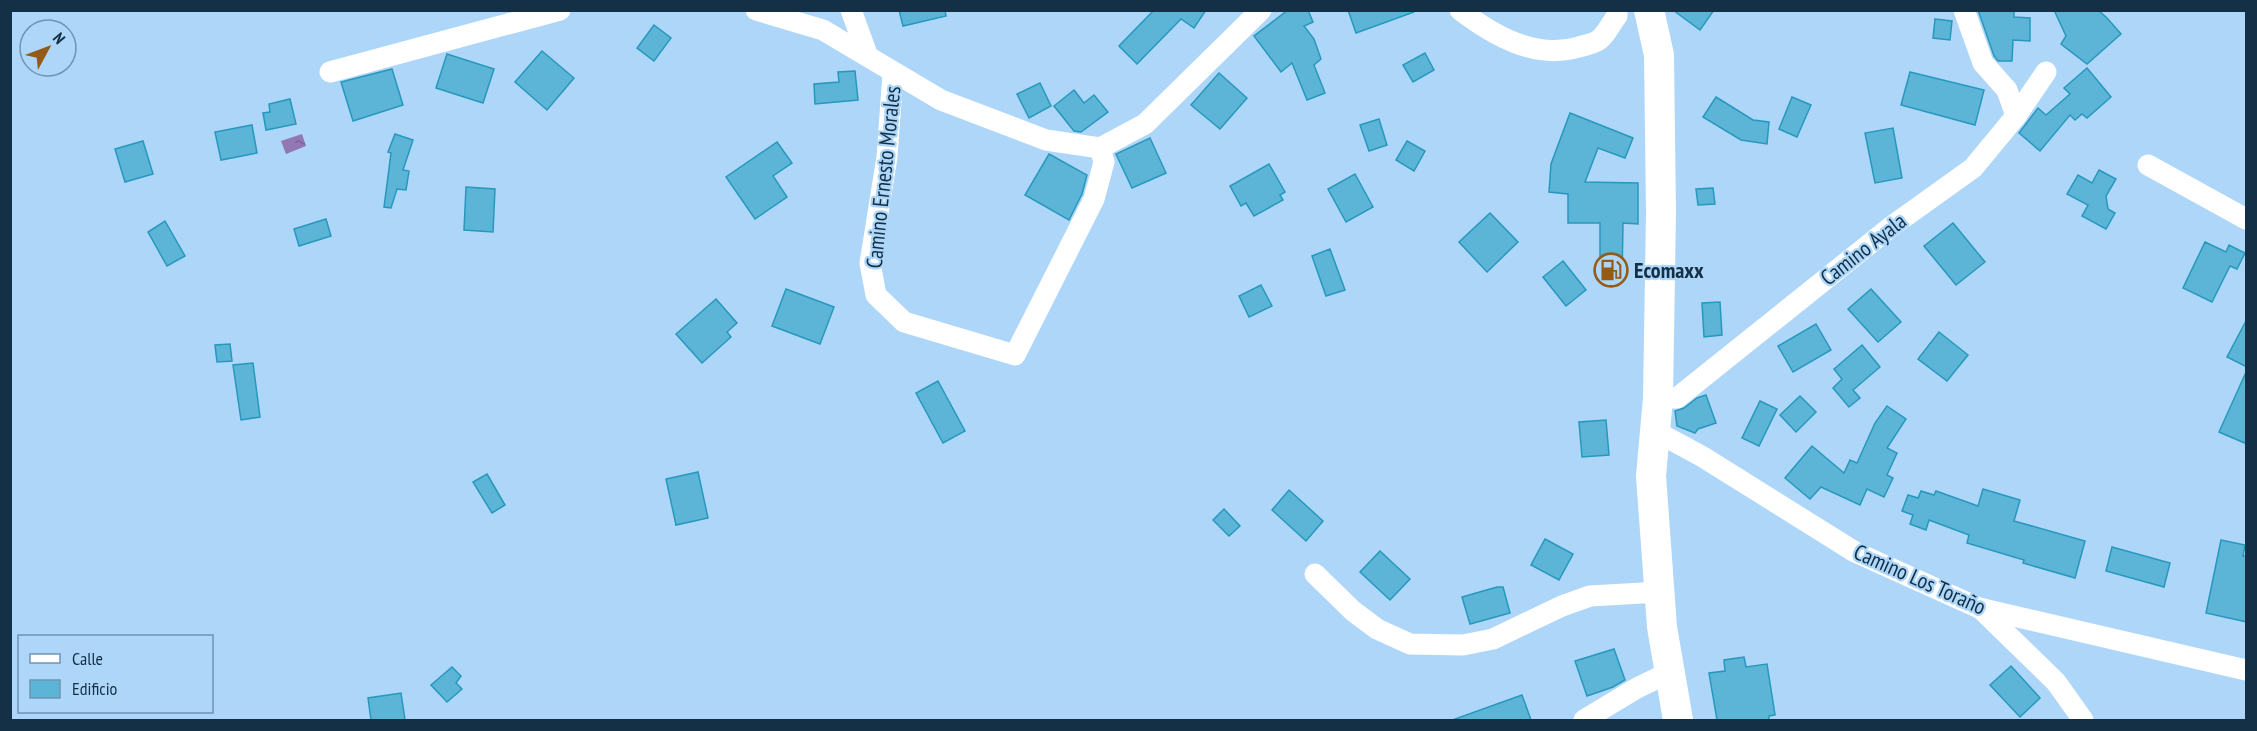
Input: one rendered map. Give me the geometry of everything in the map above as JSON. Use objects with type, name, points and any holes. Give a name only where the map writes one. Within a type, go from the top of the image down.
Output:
[{"type":"street","points":[[330,72],[560,10]]},
{"type":"street","points":[[756,10],[823,30],[867,54],[893,73],[941,100],[1046,140],[1100,148],[1145,124],[1261,10]]},
{"type":"street","points":[[851,10],[867,54]]},
{"type":"street","points":[[1461,10],[1484,29],[1511,42],[1552,52],[1598,41],[1617,16],[1617,10]]},
{"type":"street","points":[[1649,10],[1659,55],[1661,212],[1658,398],[1651,476],[1662,627],[1678,720]]},
{"type":"street","points":[[1964,10],[1983,63],[2007,90],[2016,116]]},
{"type":"street","name":"Camino Ayala","points":[[1658,398],[1677,398],[1892,226],[1973,168],[2016,116],[2046,72]]},
{"type":"street","name":"Camino Ernesto Morales","points":[[893,73],[887,156],[870,263],[876,295],[904,322],[1015,355],[1094,199],[1104,162],[1100,148]]},
{"type":"street","points":[[2148,165],[2247,219]]},
{"type":"street","name":"Camino Los Toraño","points":[[1655,431],[1703,457],[1855,552],[1979,608],[2247,670]]},
{"type":"street","points":[[1315,574],[1353,611],[1377,629],[1410,644],[1463,645],[1493,639],[1562,606],[1590,596],[1660,592]]},
{"type":"street","points":[[1979,608],[2056,681],[2083,720]]},
{"type":"street","points":[[1584,720],[1637,688],[1670,672]]},
{"type":"water","points":[[302,134],[306,146],[286,154],[281,141]]},
{"type":"building","points":[[899,10],[945,10],[946,16],[903,26]]},
{"type":"building","points":[[1154,10],[1206,10],[1194,28],[1181,19],[1137,64],[1119,46]]},
{"type":"building","points":[[1288,10],[1308,10],[1313,22],[1304,26],[1314,39],[1321,59],[1314,65],[1325,93],[1307,100],[1292,63],[1281,72],[1254,36]]},
{"type":"building","points":[[1348,10],[1414,10],[1414,12],[1356,33]]},
{"type":"building","points":[[1673,10],[1714,10],[1700,30]]},
{"type":"building","points":[[1978,10],[2014,10],[2014,17],[2030,18],[2030,41],[2013,40],[2012,61],[1998,61],[1994,56]]},
{"type":"building","points":[[2054,10],[2098,10],[2121,34],[2087,64],[2061,44],[2066,36]]},
{"type":"building","points":[[1935,19],[1952,21],[1950,40],[1933,38]]},
{"type":"building","points":[[654,25],[671,38],[654,61],[637,48]]},
{"type":"building","points":[[542,51],[574,78],[547,110],[515,82]]},
{"type":"building","points":[[1425,53],[1434,70],[1413,82],[1403,65]]},
{"type":"building","points":[[447,54],[494,69],[483,103],[436,88]]},
{"type":"building","points":[[2087,68],[2111,97],[2087,118],[2082,114],[2075,120],[2070,115],[2040,151],[2019,133],[2038,108],[2046,115],[2070,94],[2064,88]]},
{"type":"building","points":[[392,69],[403,105],[353,121],[341,82]]},
{"type":"building","points":[[855,71],[858,100],[815,104],[814,84],[839,82],[838,72]]},
{"type":"building","points":[[1910,72],[1984,90],[1975,125],[1901,105]]},
{"type":"building","points":[[1219,73],[1247,98],[1220,129],[1191,105]]},
{"type":"building","points":[[1040,83],[1051,106],[1029,118],[1017,94]]},
{"type":"building","points":[[1074,90],[1084,103],[1094,95],[1108,112],[1081,132],[1074,131],[1054,106]]},
{"type":"building","points":[[1716,97],[1753,120],[1769,122],[1767,144],[1741,140],[1703,117]]},
{"type":"building","points":[[1792,97],[1811,105],[1797,137],[1779,129]]},
{"type":"building","points":[[290,99],[296,124],[266,130],[263,113],[270,112],[269,104]]},
{"type":"building","points":[[1570,113],[1633,138],[1625,158],[1598,148],[1585,182],[1638,183],[1638,224],[1623,223],[1622,282],[1600,282],[1600,223],[1568,223],[1568,194],[1549,192],[1551,164]]},
{"type":"building","points":[[1379,119],[1387,145],[1369,151],[1360,125]]},
{"type":"building","points":[[252,125],[257,153],[221,160],[215,132]]},
{"type":"building","points":[[1893,128],[1902,178],[1875,183],[1865,133]]},
{"type":"building","points":[[395,134],[413,140],[403,170],[409,171],[406,190],[397,189],[391,208],[384,207],[391,153],[388,152]]},
{"type":"building","points":[[1150,138],[1166,173],[1132,188],[1116,154]]},
{"type":"building","points":[[143,141],[153,174],[125,182],[115,149]]},
{"type":"building","points":[[1407,141],[1425,151],[1414,171],[1396,160]]},
{"type":"building","points":[[777,142],[792,163],[773,176],[787,197],[755,219],[726,177]]},
{"type":"building","points":[[1049,154],[1087,175],[1082,194],[1069,220],[1025,195]]},
{"type":"building","points":[[1269,164],[1285,192],[1280,195],[1283,200],[1254,216],[1246,203],[1241,206],[1230,186]]},
{"type":"building","points":[[2099,170],[2116,179],[2106,196],[2108,209],[2115,213],[2106,229],[2082,216],[2088,205],[2067,194],[2078,175],[2092,183]]},
{"type":"building","points":[[1355,174],[1373,207],[1346,222],[1328,189]]},
{"type":"building","points":[[466,187],[495,189],[493,232],[464,230]]},
{"type":"building","points":[[1713,188],[1715,204],[1698,205],[1696,189]]},
{"type":"building","points":[[1490,213],[1518,242],[1487,272],[1459,242]]},
{"type":"building","points":[[326,219],[331,236],[299,246],[294,229]]},
{"type":"building","points":[[165,221],[185,256],[167,266],[148,232]]},
{"type":"building","points":[[1953,223],[1985,262],[1956,285],[1924,246]]},
{"type":"building","points":[[2205,242],[2226,252],[2229,245],[2245,253],[2237,269],[2230,266],[2212,302],[2183,288]]},
{"type":"building","points":[[1330,249],[1345,290],[1326,296],[1312,256]]},
{"type":"building","points":[[1563,261],[1586,290],[1566,306],[1543,277]]},
{"type":"building","points":[[1261,285],[1272,306],[1249,317],[1239,296]]},
{"type":"building","points":[[786,289],[834,307],[820,344],[772,326]]},
{"type":"building","points":[[1871,289],[1901,322],[1878,342],[1848,309]]},
{"type":"building","points":[[716,299],[737,323],[727,332],[731,337],[702,363],[676,334]]},
{"type":"building","points":[[1720,302],[1722,335],[1704,337],[1702,303]]},
{"type":"building","points":[[2247,319],[2247,367],[2227,357]]},
{"type":"building","points":[[1816,324],[1831,350],[1793,372],[1778,346]]},
{"type":"building","points":[[1939,332],[1968,355],[1947,381],[1918,359]]},
{"type":"building","points":[[230,344],[232,361],[217,362],[215,345]]},
{"type":"building","points":[[1862,345],[1880,367],[1853,390],[1860,398],[1849,407],[1833,388],[1842,379],[1834,369]]},
{"type":"building","points":[[253,363],[260,417],[241,420],[233,365]]},
{"type":"building","points":[[2247,370],[2247,444],[2219,432]]},
{"type":"building","points":[[938,381],[965,431],[943,443],[916,393]]},
{"type":"building","points":[[1706,395],[1716,423],[1698,429],[1695,433],[1677,426],[1675,411]]},
{"type":"building","points":[[1800,396],[1816,412],[1796,432],[1780,415]]},
{"type":"building","points":[[1760,401],[1777,409],[1759,446],[1742,438]]},
{"type":"building","points":[[1887,406],[1906,419],[1887,448],[1897,453],[1887,475],[1893,478],[1884,497],[1867,489],[1860,505],[1821,487],[1810,499],[1785,478],[1812,446],[1844,473],[1850,460],[1857,463],[1875,423]]},
{"type":"building","points":[[1606,420],[1609,455],[1582,457],[1579,422]]},
{"type":"building","points":[[698,472],[708,518],[676,525],[666,479]]},
{"type":"building","points":[[487,474],[505,505],[492,513],[473,482]]},
{"type":"building","points":[[1983,489],[2020,500],[2014,521],[2085,541],[2075,578],[1967,543],[1969,535],[1929,520],[1926,530],[1910,524],[1913,515],[1902,511],[1908,495],[1918,498],[1921,491],[1934,495],[1936,491],[1978,506]]},
{"type":"building","points":[[1289,490],[1323,521],[1306,541],[1272,510]]},
{"type":"building","points":[[1224,509],[1240,526],[1229,536],[1213,520]]},
{"type":"building","points":[[1545,539],[1573,554],[1559,580],[1531,565]]},
{"type":"building","points":[[2221,540],[2245,545],[2243,556],[2247,556],[2247,622],[2206,613]]},
{"type":"building","points":[[2112,547],[2170,563],[2164,587],[2106,571]]},
{"type":"building","points":[[1380,551],[1410,579],[1390,600],[1360,572]]},
{"type":"building","points":[[1503,587],[1510,613],[1470,624],[1462,597]]},
{"type":"building","points":[[1614,649],[1625,680],[1587,696],[1575,661]]},
{"type":"building","points":[[1744,657],[1746,667],[1767,664],[1775,715],[1769,716],[1769,720],[1717,720],[1709,673],[1725,671],[1724,660]]},
{"type":"building","points":[[2011,666],[2040,698],[2020,717],[1990,685]]},
{"type":"building","points":[[452,667],[461,676],[456,683],[462,689],[447,702],[431,685]]},
{"type":"building","points":[[401,693],[405,720],[371,720],[368,698]]},
{"type":"building","points":[[1522,695],[1531,720],[1455,719]]},
{"type":"place","name":"Ecomaxx","points":[[1611,270]]}]
